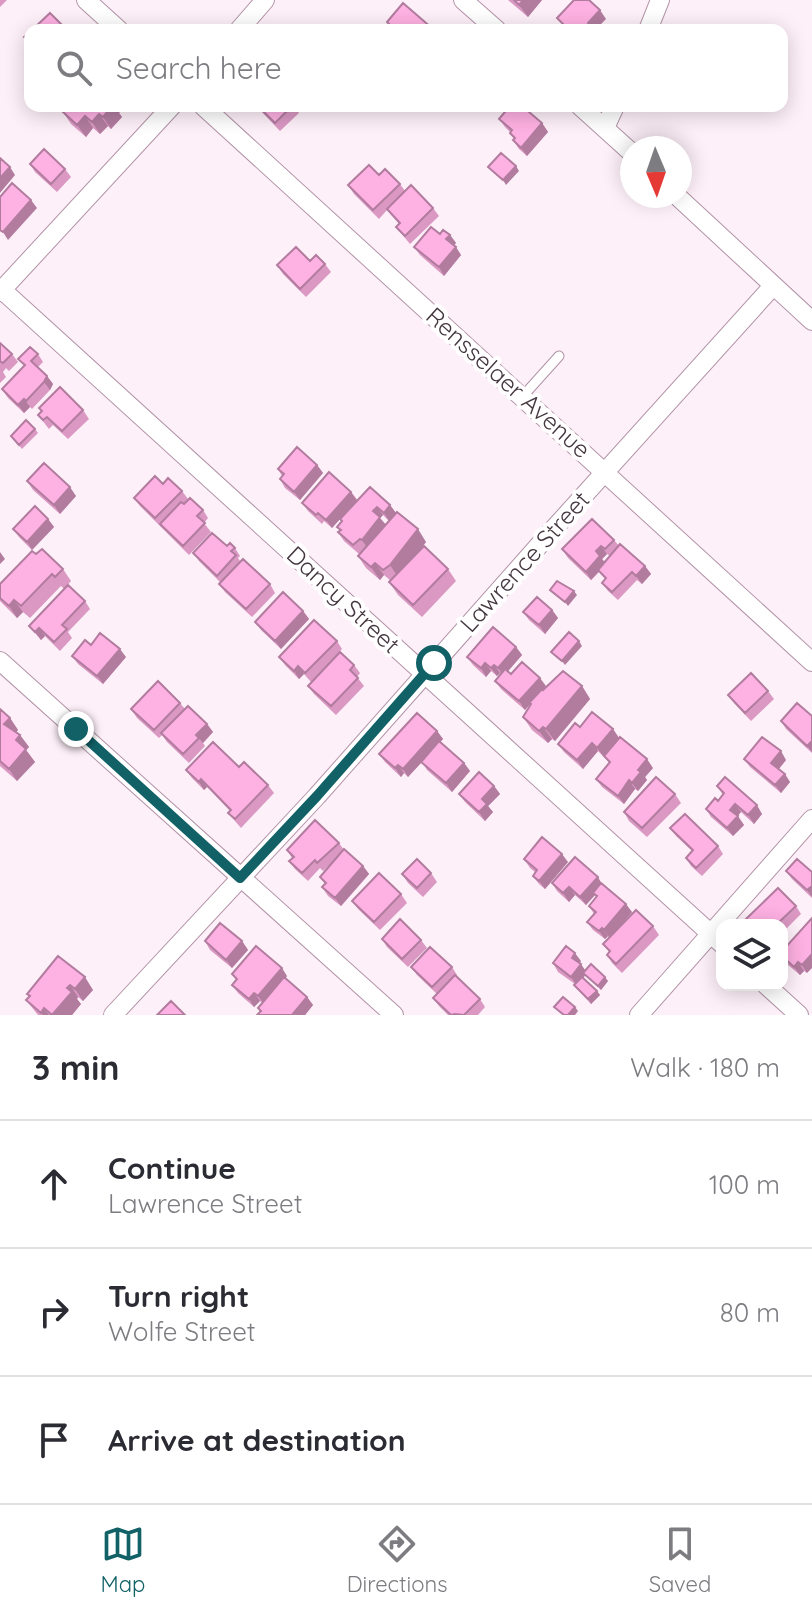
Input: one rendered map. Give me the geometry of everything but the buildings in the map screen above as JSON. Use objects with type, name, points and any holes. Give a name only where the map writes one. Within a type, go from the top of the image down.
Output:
[{"type":"street","points":[[86,0],[112,24]]},
{"type":"street","points":[[244,24],[265,0]]},
{"type":"street","points":[[463,0],[490,24]]},
{"type":"street","points":[[650,24],[660,0]]},
{"type":"street","points":[[1,290],[166,112]]},
{"type":"street","name":"Rensselaer Avenue","points":[[210,112],[812,662]]},
{"type":"street","points":[[587,112],[620,142]]},
{"type":"street","points":[[605,128],[612,112]]},
{"type":"street","points":[[690,208],[812,321]]},
{"type":"street","name":"Lawrence Street","points":[[113,1015],[317,796],[773,286]]},
{"type":"street","name":"Dancy Street","points":[[1,290],[716,939]]},
{"type":"street","points":[[0,661],[394,1015]]},
{"type":"street","points":[[733,919],[812,819]]},
{"type":"street","points":[[639,1015],[716,941]]},
{"type":"street","points":[[773,991],[799,1015]]},
{"type":"lane","points":[[523,396],[559,356]]},
{"type":"route","points":[[76,729],[240,878],[434,663]]}]
